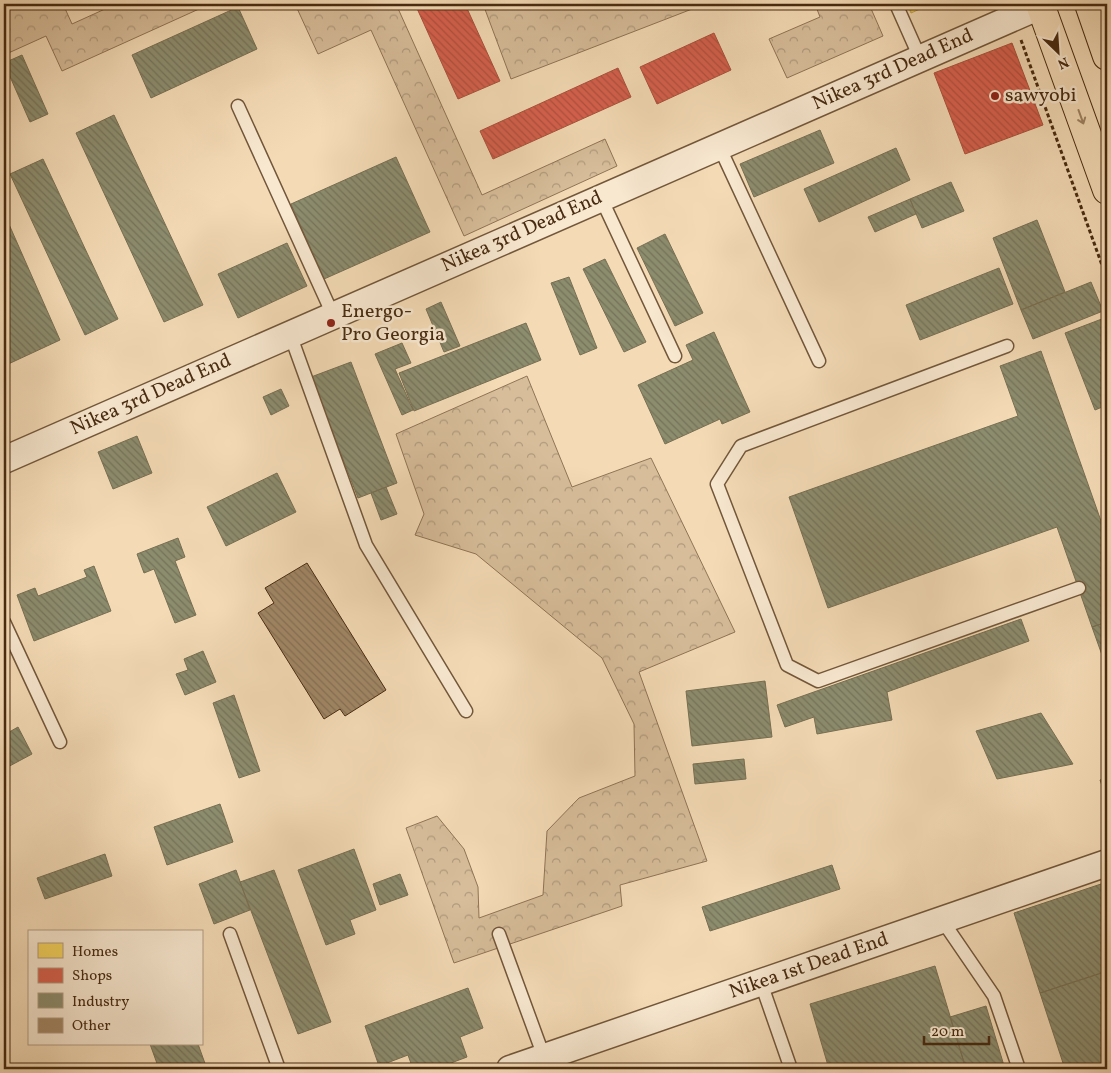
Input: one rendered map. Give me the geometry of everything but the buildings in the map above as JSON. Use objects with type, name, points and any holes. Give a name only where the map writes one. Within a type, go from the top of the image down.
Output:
[{"type":"main road","points":[[1089,4],[1107,56]]},
{"type":"main road","points":[[1040,5],[1107,190]]},
{"type":"street","name":"Nikea 3rd Dead End","points":[[4,460],[1040,5]]},
{"type":"street","name":"Nikea 1st Dead End","points":[[510,1069],[1107,863]]},
{"type":"lane","points":[[896,4],[920,58]]},
{"type":"lane","points":[[238,106],[333,315]]},
{"type":"lane","points":[[719,146],[819,361]]},
{"type":"lane","points":[[601,198],[675,356]]},
{"type":"lane","points":[[290,334],[366,545],[466,710]]},
{"type":"lane","points":[[1007,346],[742,446],[717,484],[786,665],[818,681],[1079,588]]},
{"type":"lane","points":[[4,622],[60,742]]},
{"type":"lane","points":[[942,920],[994,996],[1019,1069]]},
{"type":"lane","points":[[230,934],[279,1069]]},
{"type":"lane","points":[[499,934],[544,1057]]},
{"type":"lane","points":[[761,983],[791,1069]]},
{"type":"path","points":[[1013,18],[1107,279]]},
{"type":"green space","points":[[4,4],[63,4],[72,24],[116,4],[210,4],[62,71],[46,36],[4,55]]},
{"type":"green space","points":[[295,4],[396,4],[482,195],[605,139],[617,166],[464,236],[371,30],[318,54]]},
{"type":"green space","points":[[483,4],[705,4],[511,79]]},
{"type":"green space","points":[[815,4],[869,4],[883,36],[787,78],[769,39],[820,17]]},
{"type":"green space","points":[[527,376],[572,487],[651,458],[735,632],[639,672],[707,861],[620,885],[622,906],[454,963],[406,828],[437,816],[464,849],[478,887],[479,918],[543,895],[547,831],[579,798],[635,776],[634,724],[602,658],[476,554],[415,535],[424,514],[396,434]]},
{"type":"place","name":"sawyobi","points":[[995,96]]},
{"type":"place","name":"Energo- Pro Georgia","points":[[331,323]]}]
